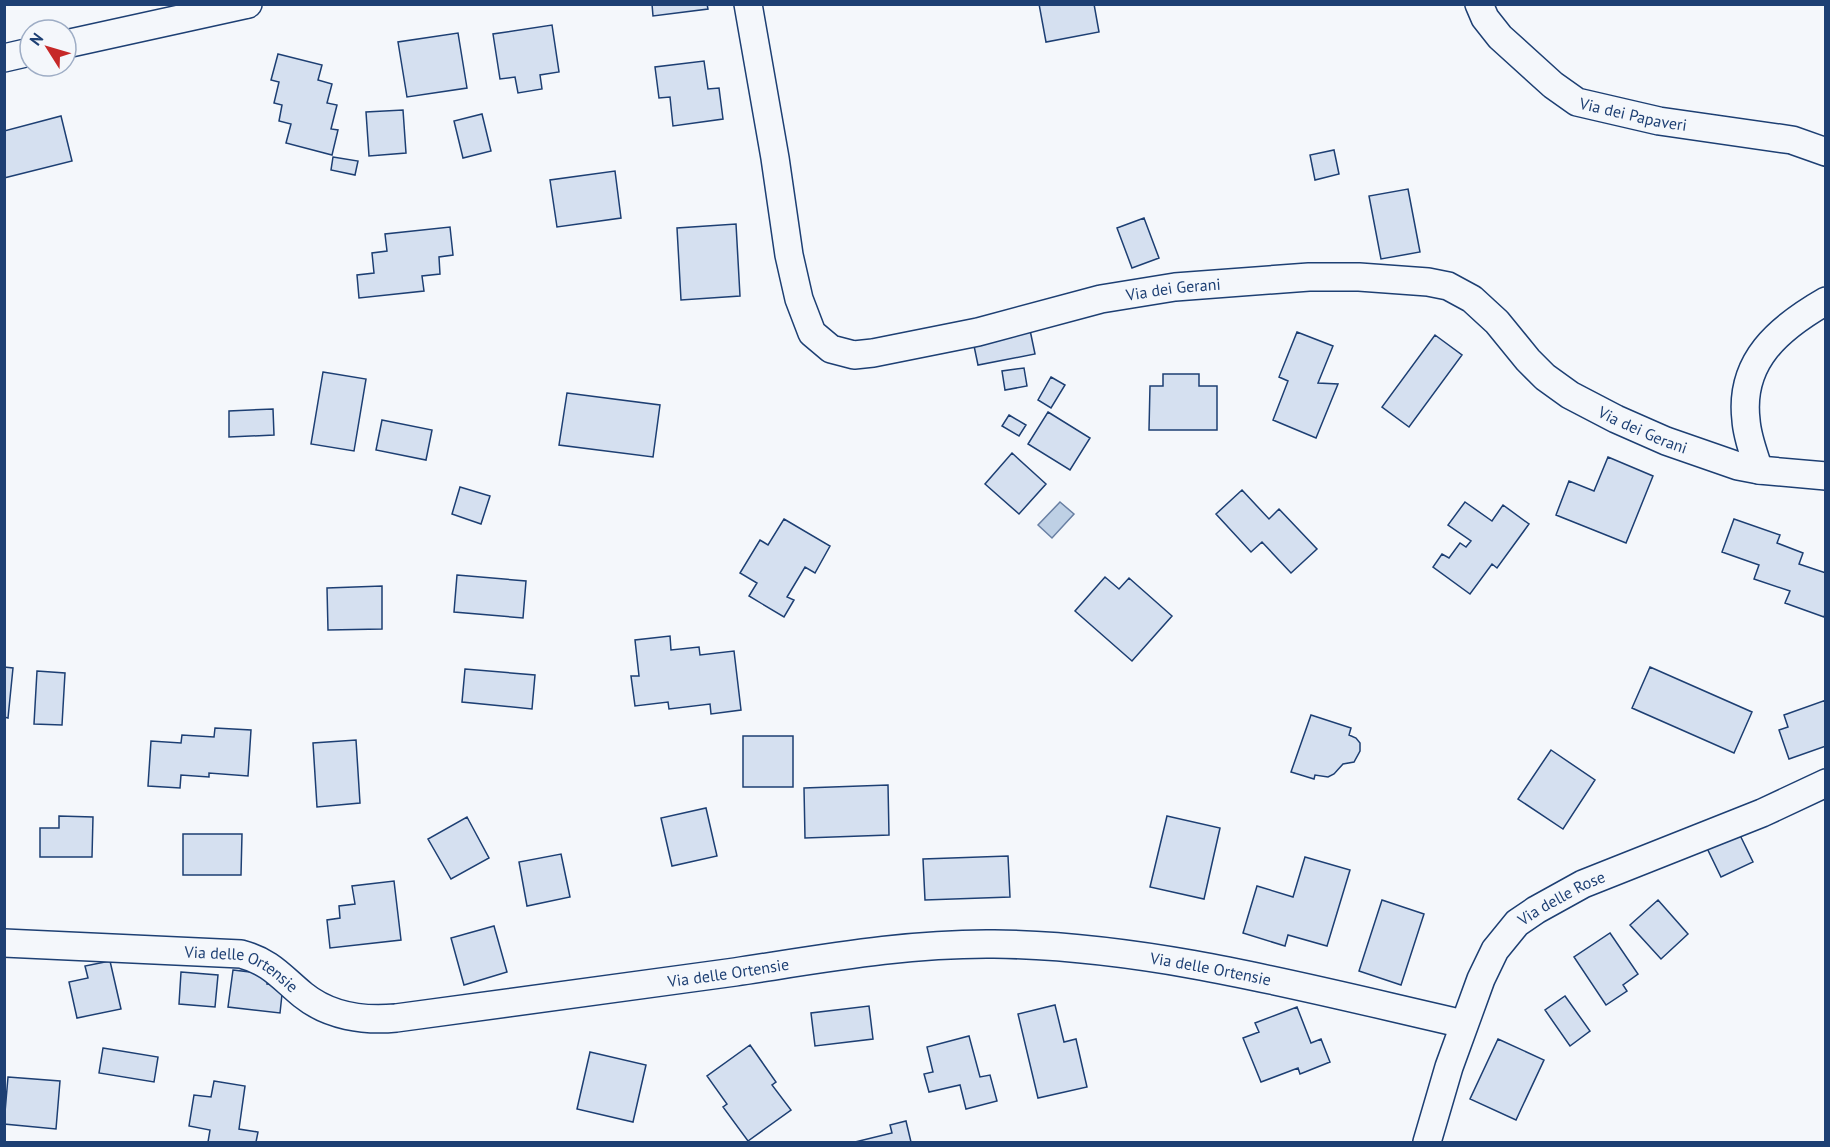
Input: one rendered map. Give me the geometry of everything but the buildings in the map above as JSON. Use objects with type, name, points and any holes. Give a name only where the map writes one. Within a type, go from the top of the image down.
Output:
[{"type":"street","points":[[78,41],[248,4]]},
{"type":"street","name":"Via dei Gerani","points":[[748,4],[775,158],[789,255],[799,299],[812,333],[831,349],[854,355],[885,351],[978,332],[1101,299],[1175,287],[1309,277],[1359,277],[1428,282],[1448,286],[1472,299],[1504,330],[1536,369],[1570,395],[1648,434],[1738,466],[1826,476]]},
{"type":"street","name":"Via dei Papaveri","points":[[1479,4],[1485,18],[1500,37],[1553,85],[1577,102],[1659,121],[1792,140],[1826,152]]},
{"type":"street","points":[[1759,470],[1746,420],[1746,399],[1753,371],[1765,348],[1778,334],[1800,316],[1826,301]]},
{"type":"street","name":"Via delle Rose","points":[[1427,1143],[1464,1024],[1489,961],[1505,936],[1524,917],[1582,884],[1762,813],[1826,783]]},
{"type":"street","name":"Via delle Ortensie","points":[[4,943],[241,954],[270,966],[312,1002],[337,1012],[365,1019],[420,1015],[864,953],[946,945],[996,944],[1100,951],[1199,964],[1464,1024]]},
{"type":"water","points":[[1060,502],[1074,514],[1052,538],[1038,525]]}]
